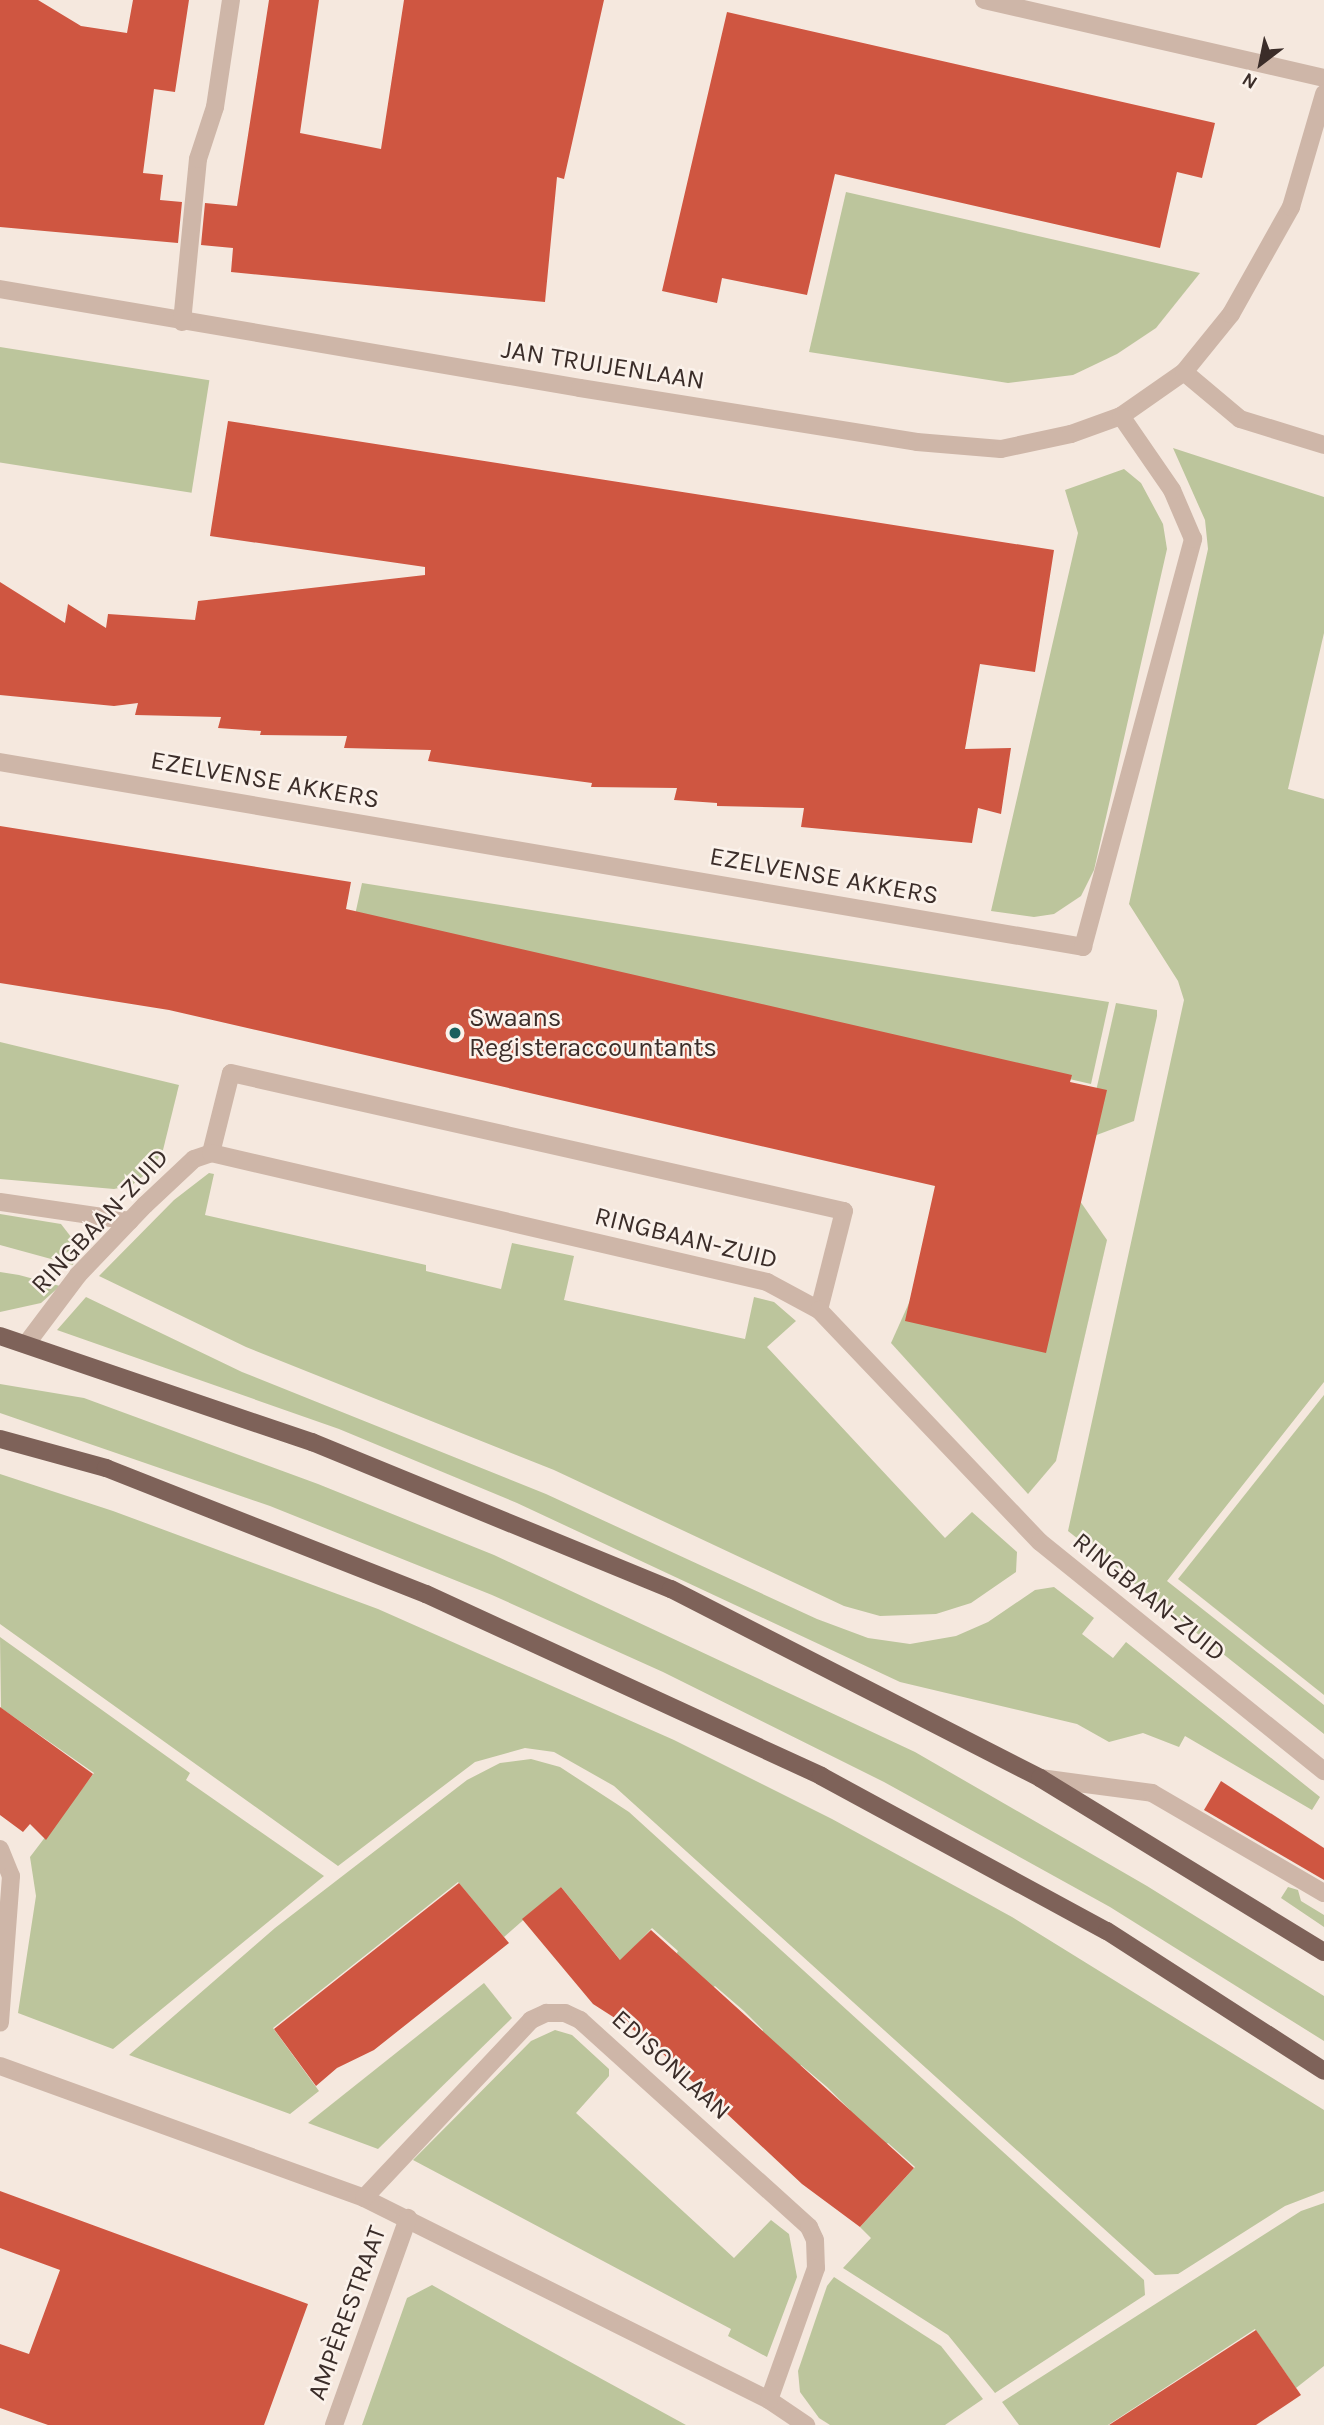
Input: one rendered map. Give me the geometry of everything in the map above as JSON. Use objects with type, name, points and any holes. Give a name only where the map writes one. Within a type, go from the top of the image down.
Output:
[{"type":"main road","points":[[0,1336],[312,1442],[671,1588],[1040,1778],[1324,1952]]},
{"type":"main road","points":[[0,1439],[106,1468],[426,1594],[821,1776],[1107,1931],[1324,2071]]},
{"type":"street","points":[[182,322],[198,159],[215,107],[231,0]]},
{"type":"street","points":[[984,0],[1324,78]]},
{"type":"street","name":"JAN TRUIJENLAAN","points":[[0,289],[182,322],[917,442],[1001,449],[1071,434],[1121,416],[1184,373],[1230,314],[1291,207],[1324,94]]},
{"type":"street","points":[[1184,373],[1240,419],[1324,445]]},
{"type":"street","name":"EZELVENSE AKKERS","points":[[0,762],[1083,947],[1193,539],[1172,490],[1121,416]]},
{"type":"street","points":[[211,1153],[230,1073],[844,1211],[819,1311]]},
{"type":"street","name":"RINGBAAN-ZUID","points":[[27,1343],[78,1275],[130,1221],[194,1159],[211,1153],[767,1282],[819,1311],[1040,1542],[1324,1771]]},
{"type":"street","points":[[0,1202],[130,1221]]},
{"type":"street","points":[[1040,1778],[1152,1793],[1324,1893]]},
{"type":"street","points":[[0,1849],[11,1876],[0,2023]]},
{"type":"street","name":"EDISONLAAN","points":[[364,2198],[531,2020],[546,2013],[573,2017],[809,2227],[815,2240],[816,2268],[769,2400]]},
{"type":"street","points":[[0,2066],[364,2198],[769,2400],[806,2425]]},
{"type":"street","name":"AMPÈRESTRAAT","points":[[334,2425],[408,2218]]},
{"type":"green space","points":[[846,192],[1200,273],[1156,328],[1117,354],[1073,375],[1008,383],[809,352]]},
{"type":"green space","points":[[0,347],[209,380],[192,493],[0,462]]},
{"type":"green space","points":[[1173,448],[1324,497],[1324,633],[1288,789],[1324,799],[1324,1382],[1167,1581],[1324,1705],[1324,1734],[1068,1531],[1184,1000],[1178,981],[1129,904],[1208,549],[1205,520]]},
{"type":"green space","points":[[1124,469],[1141,483],[1163,524],[1167,549],[1094,870],[1081,896],[1054,914],[1034,917],[991,911],[1078,533],[1065,490]]},
{"type":"green space","points":[[362,883],[1109,1002],[1091,1084],[355,915]]},
{"type":"green space","points":[[1116,1003],[1157,1010],[1157,1016],[1134,1121],[1094,1136],[1096,1091]]},
{"type":"green space","points":[[0,1042],[179,1085],[163,1150],[152,1169],[132,1185],[114,1189],[0,1179]]},
{"type":"green space","points":[[209,1173],[214,1174],[205,1215],[426,1265],[426,1271],[501,1289],[512,1243],[574,1256],[564,1300],[745,1339],[754,1297],[774,1302],[796,1321],[767,1347],[945,1538],[972,1512],[1017,1552],[1016,1572],[971,1603],[936,1614],[880,1616],[844,1606],[554,1470],[246,1347],[99,1276],[174,1200]]},
{"type":"green space","points":[[1073,1191],[1107,1240],[1056,1461],[1028,1494],[891,1343],[913,1294]]},
{"type":"green space","points":[[0,1214],[61,1224],[78,1246],[73,1265],[0,1245]]},
{"type":"green space","points":[[0,1272],[60,1286],[41,1303],[0,1312]]},
{"type":"green space","points":[[86,1297],[242,1372],[546,1494],[817,1619],[868,1638],[910,1644],[956,1636],[988,1622],[1035,1590],[1054,1587],[1094,1618],[1082,1634],[1113,1658],[1126,1642],[1320,1797],[1312,1810],[1185,1736],[1179,1747],[1143,1733],[1109,1742],[1077,1724],[900,1682],[517,1503],[339,1429],[57,1330]]},
{"type":"green space","points":[[0,1384],[84,1398],[318,1484],[494,1555],[915,1752],[1147,1886],[1324,1996],[1324,2041],[1110,1907],[884,1782],[663,1672],[492,1595],[270,1506],[0,1413]]},
{"type":"green space","points":[[1324,1395],[1324,1695],[1178,1579]]},
{"type":"green space","points":[[0,1474],[113,1511],[378,1609],[674,1740],[832,1819],[1012,1917],[1324,2110],[1324,2191],[1285,2206],[1178,2274],[1155,2275],[614,1786],[554,1752],[525,1748],[475,1762],[338,1866],[0,1624]]},
{"type":"green space","points":[[0,1637],[190,1773],[186,1780],[324,1876],[113,2049],[18,2013],[36,1896],[30,1857],[94,1773],[1,1708]]},
{"type":"green space","points":[[531,1759],[560,1767],[629,1812],[1144,2280],[1145,2295],[995,2393],[948,2335],[843,2268],[871,2238],[860,2227],[915,2167],[888,2143],[880,2149],[846,2117],[850,2110],[827,2087],[801,2065],[794,2069],[759,2038],[763,2030],[744,2011],[715,1986],[708,1991],[673,1960],[678,1951],[652,1928],[621,1961],[561,1887],[504,1937],[458,1882],[273,2028],[319,2091],[290,2114],[129,2055],[275,1928],[467,1780],[500,1763]]},
{"type":"green space","points":[[1288,1887],[1298,1890],[1301,1901],[1324,1915],[1324,1927],[1281,1898]]},
{"type":"green space","points":[[484,1983],[512,2018],[378,2149],[308,2123]]},
{"type":"green space","points":[[555,2030],[572,2035],[609,2069],[609,2076],[576,2113],[734,2258],[771,2220],[789,2234],[797,2277],[767,2357],[728,2336],[731,2329],[413,2160],[531,2041]]},
{"type":"green space","points":[[1324,2203],[1324,2366],[1296,2388],[1255,2329],[1108,2425],[1019,2425],[1002,2402],[1301,2211]]},
{"type":"green space","points":[[834,2277],[941,2346],[983,2399],[945,2425],[830,2425],[819,2418],[800,2392],[798,2371],[827,2286]]},
{"type":"green space","points":[[432,2285],[686,2425],[362,2425],[407,2298]]},
{"type":"building","points":[[0,0],[38,0],[81,26],[127,33],[133,0],[189,0],[175,92],[154,89],[143,173],[163,175],[160,200],[182,202],[178,243],[0,227]]},
{"type":"building","points":[[269,0],[319,0],[300,133],[381,149],[404,0],[604,0],[564,179],[557,177],[545,302],[231,272],[233,248],[201,245],[205,203],[237,206]]},
{"type":"building","points":[[727,12],[1215,123],[1202,178],[1177,172],[1160,248],[835,174],[807,295],[722,278],[717,303],[662,291]]},
{"type":"building","points":[[228,421],[1054,550],[1035,672],[980,664],[965,749],[1011,748],[1001,814],[978,808],[972,843],[801,827],[804,808],[717,806],[717,803],[674,800],[677,788],[591,787],[592,783],[428,761],[431,750],[344,748],[347,736],[260,735],[261,731],[218,728],[221,717],[135,715],[138,703],[114,706],[0,695],[0,582],[65,623],[68,604],[106,628],[108,614],[195,620],[198,601],[425,575],[425,567],[210,536]]},
{"type":"building","points":[[0,826],[351,882],[346,909],[1072,1075],[1070,1082],[1107,1090],[1046,1353],[905,1321],[935,1186],[169,1010],[0,983]]},
{"type":"building","points":[[0,1707],[93,1774],[46,1840],[30,1824],[23,1832],[0,1815]]},
{"type":"building","points":[[1221,1781],[1324,1848],[1324,1880],[1204,1810]]},
{"type":"building","points":[[459,1883],[509,1943],[374,2050],[337,2068],[316,2086],[274,2029]]},
{"type":"building","points":[[561,1887],[620,1960],[651,1930],[914,2168],[860,2227],[802,2184],[646,2038],[593,2004],[522,1919]]},
{"type":"building","points":[[0,2191],[308,2304],[264,2425],[48,2425],[0,2408],[0,2344],[29,2354],[60,2270],[0,2248]]},
{"type":"building","points":[[1256,2330],[1301,2395],[1256,2425],[1109,2425]]},
{"type":"place","name":"Swaans Registeraccountants","points":[[455,1033]]}]
